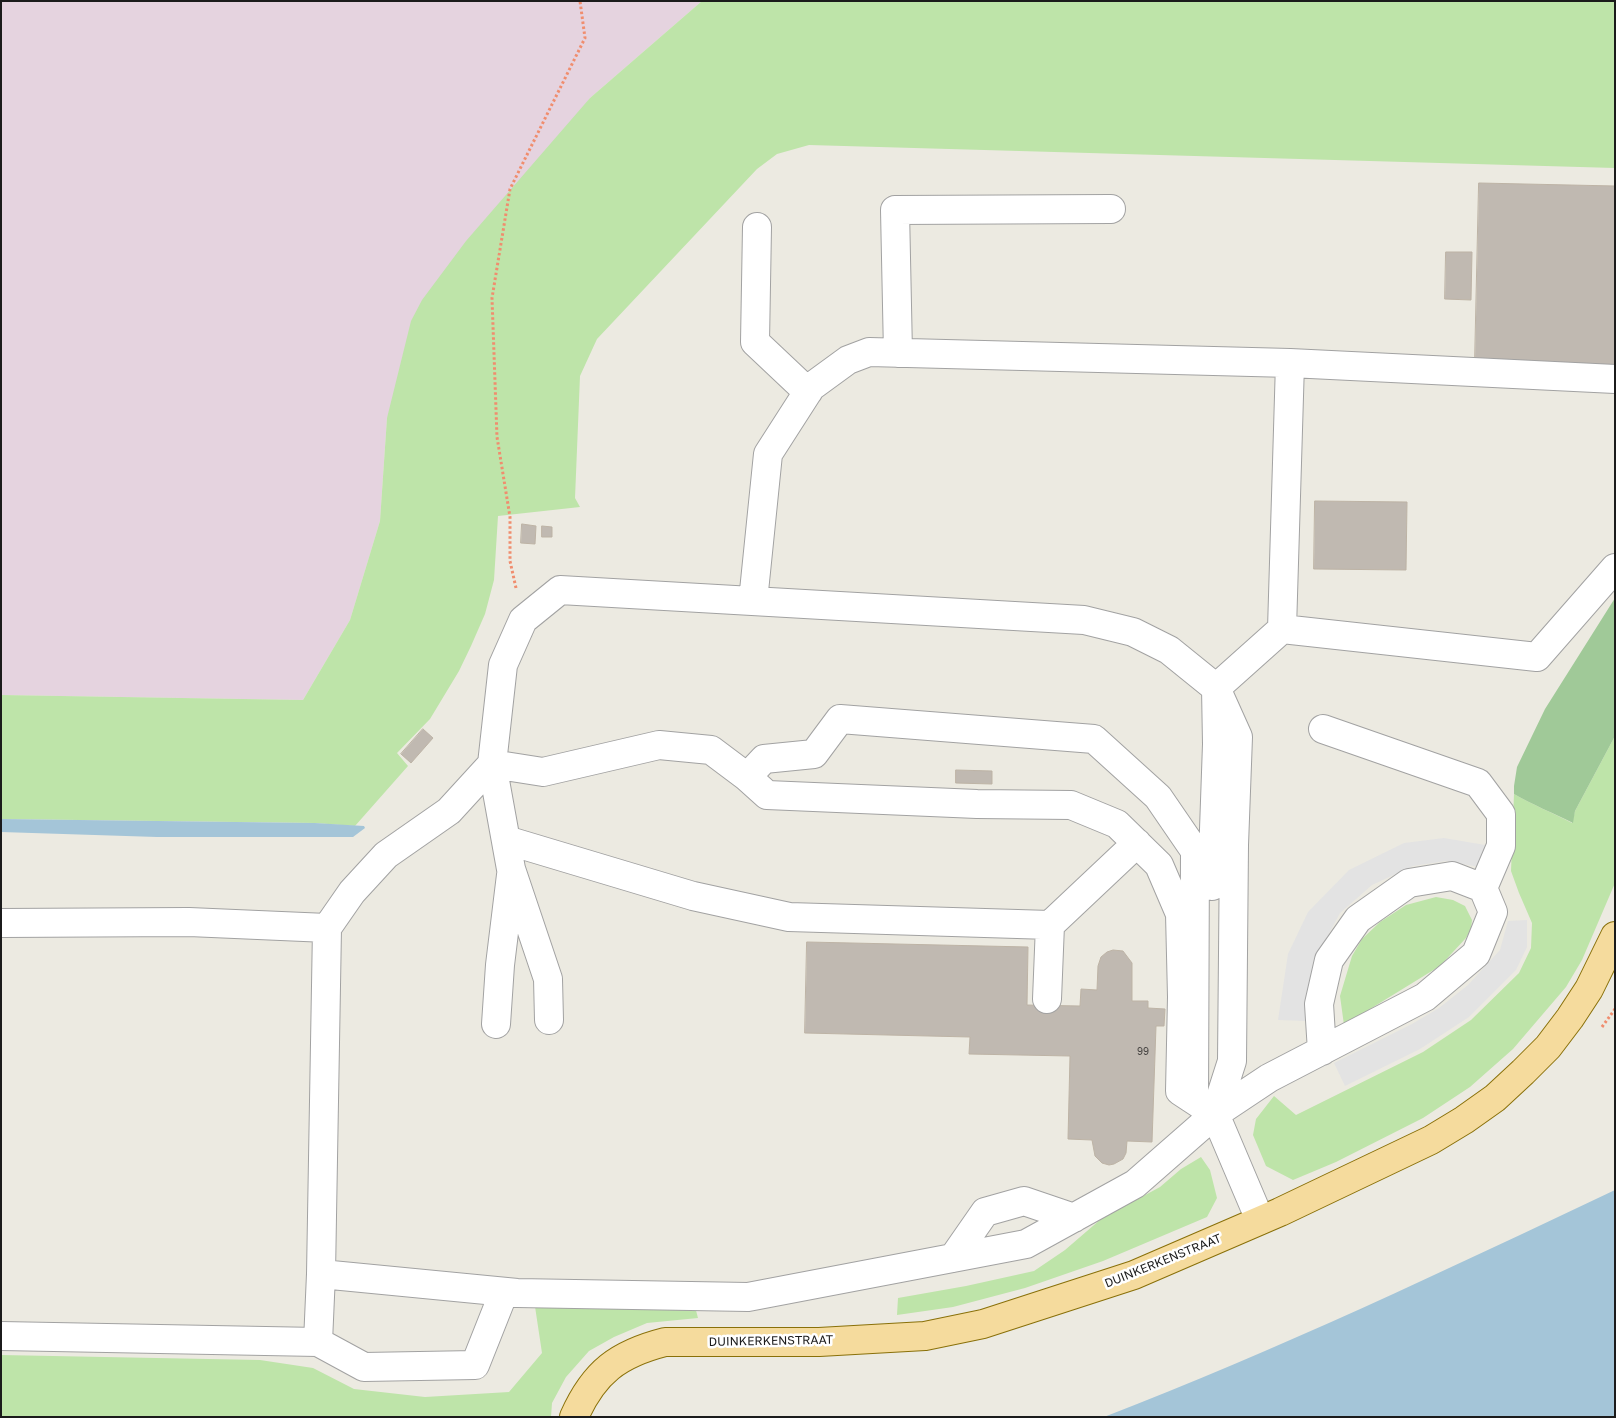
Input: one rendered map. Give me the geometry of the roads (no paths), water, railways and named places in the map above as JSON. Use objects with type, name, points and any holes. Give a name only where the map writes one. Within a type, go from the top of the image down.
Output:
[{"type":"main road","name":"DUINKERKENSTRAAT","points":[[574,1417],[593,1383],[606,1369],[622,1358],[643,1348],[665,1342],[819,1342],[924,1336],[973,1326],[1134,1275],[1260,1220],[1430,1140],[1464,1120],[1494,1098],[1548,1046],[1570,1018],[1589,989],[1615,936]]},
{"type":"lane","points":[[898,352],[895,210],[1111,210]]},
{"type":"lane","points":[[757,227],[755,342],[808,392]]},
{"type":"lane","points":[[752,601],[768,454],[811,387],[848,360],[869,352],[1290,363],[1615,379]]},
{"type":"lane","points":[[1204,1107],[1217,744],[1216,688],[1282,629],[1290,363]]},
{"type":"lane","points":[[1282,629],[1537,657],[1615,568]]},
{"type":"lane","points":[[548,1020],[548,979],[512,869],[492,764],[502,665],[523,620],[560,590],[1084,620],[1133,632],[1170,650],[1216,688]]},
{"type":"lane","points":[[747,777],[764,759],[814,754],[840,720],[1094,739],[1158,798],[1195,851],[1204,1107],[1260,1220]]},
{"type":"lane","points":[[321,1274],[504,1292],[748,1297],[1026,1244],[1074,1218],[1135,1184],[1204,1107],[1269,1078],[1425,997],[1476,954],[1493,912],[1483,888],[1501,846],[1500,814],[1478,782],[1323,729]]},
{"type":"lane","points":[[492,764],[543,772],[658,745],[711,750],[747,777],[767,795],[977,804],[1071,805],[1117,824],[1158,866],[1180,914],[1182,997],[1180,1091],[1204,1107]]},
{"type":"lane","points":[[318,1342],[321,1274],[327,928],[352,892],[386,855],[449,811],[492,764]]},
{"type":"lane","points":[[506,840],[694,896],[790,917],[1050,925]]},
{"type":"lane","points":[[1047,999],[1050,925],[1137,843]]},
{"type":"lane","points":[[496,1024],[500,965],[512,869]]},
{"type":"lane","points":[[1322,1051],[1318,1004],[1329,960],[1358,919],[1409,883],[1452,876],[1483,888]]},
{"type":"lane","points":[[1,923],[189,922],[327,928]]},
{"type":"lane","points":[[953,1258],[985,1212],[1024,1201],[1074,1218]]},
{"type":"lane","points":[[1,1336],[318,1342],[364,1366],[475,1365],[504,1292]]},
{"type":"water","points":[[1,819],[315,823],[364,826],[365,828],[353,837],[157,837],[1,832]]},
{"type":"water","points":[[1615,1190],[1615,1417],[1104,1417],[1298,1337]]}]
